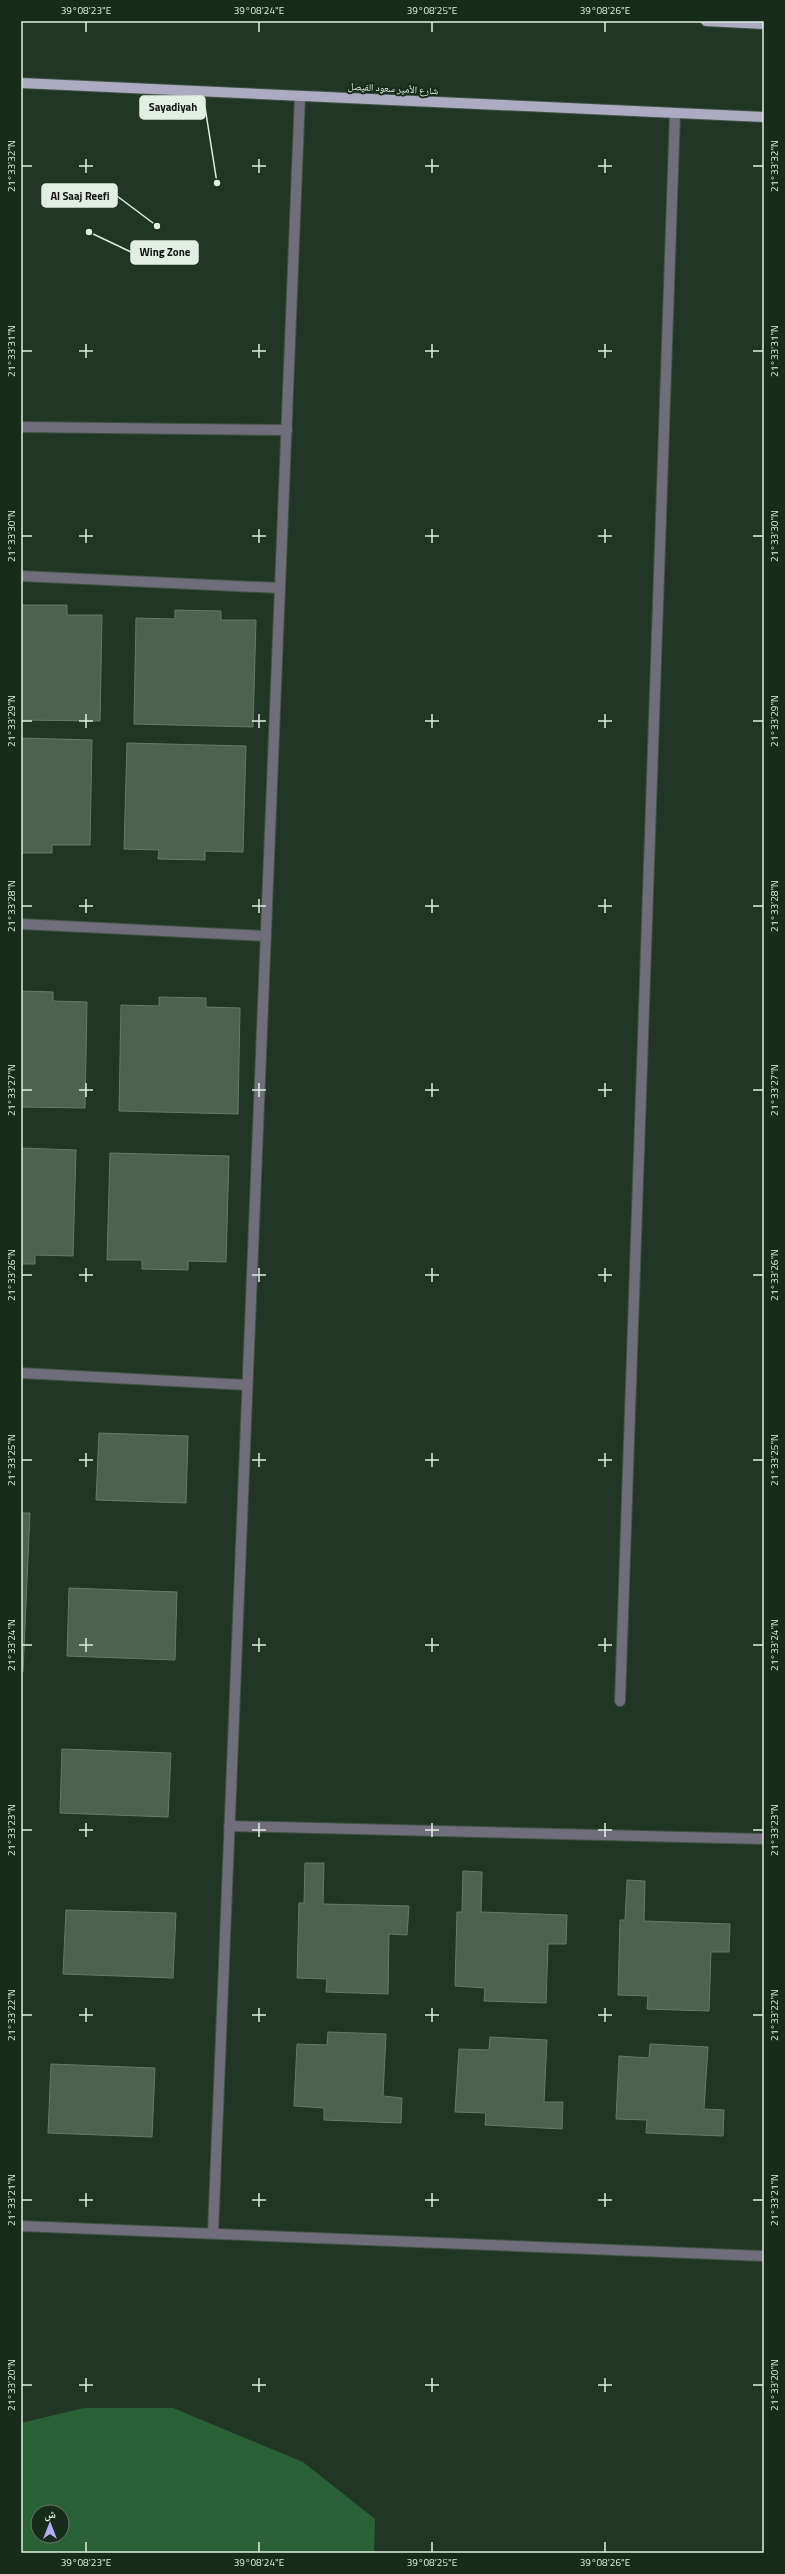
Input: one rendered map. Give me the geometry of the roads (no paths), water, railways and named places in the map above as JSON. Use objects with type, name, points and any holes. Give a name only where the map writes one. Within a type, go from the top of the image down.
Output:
[{"type":"main road","points":[[706,21],[764,24]]},
{"type":"main road","name":"شارع الأمير سعود الفيصل","points":[[21,83],[764,117]]},
{"type":"street","points":[[213,2233],[300,96]]},
{"type":"street","points":[[620,1702],[675,113]]},
{"type":"street","points":[[21,427],[287,430]]},
{"type":"street","points":[[21,576],[280,588]]},
{"type":"street","points":[[21,924],[266,936]]},
{"type":"street","points":[[21,1373],[247,1385]]},
{"type":"street","points":[[229,1826],[764,1839]]},
{"type":"street","points":[[21,2226],[764,2256]]},
{"type":"place","name":"Sayadiyah","points":[[217,183]]},
{"type":"place","name":"Al Saaj Reefi","points":[[157,226]]},
{"type":"place","name":"Wing Zone","points":[[89,232]]}]
